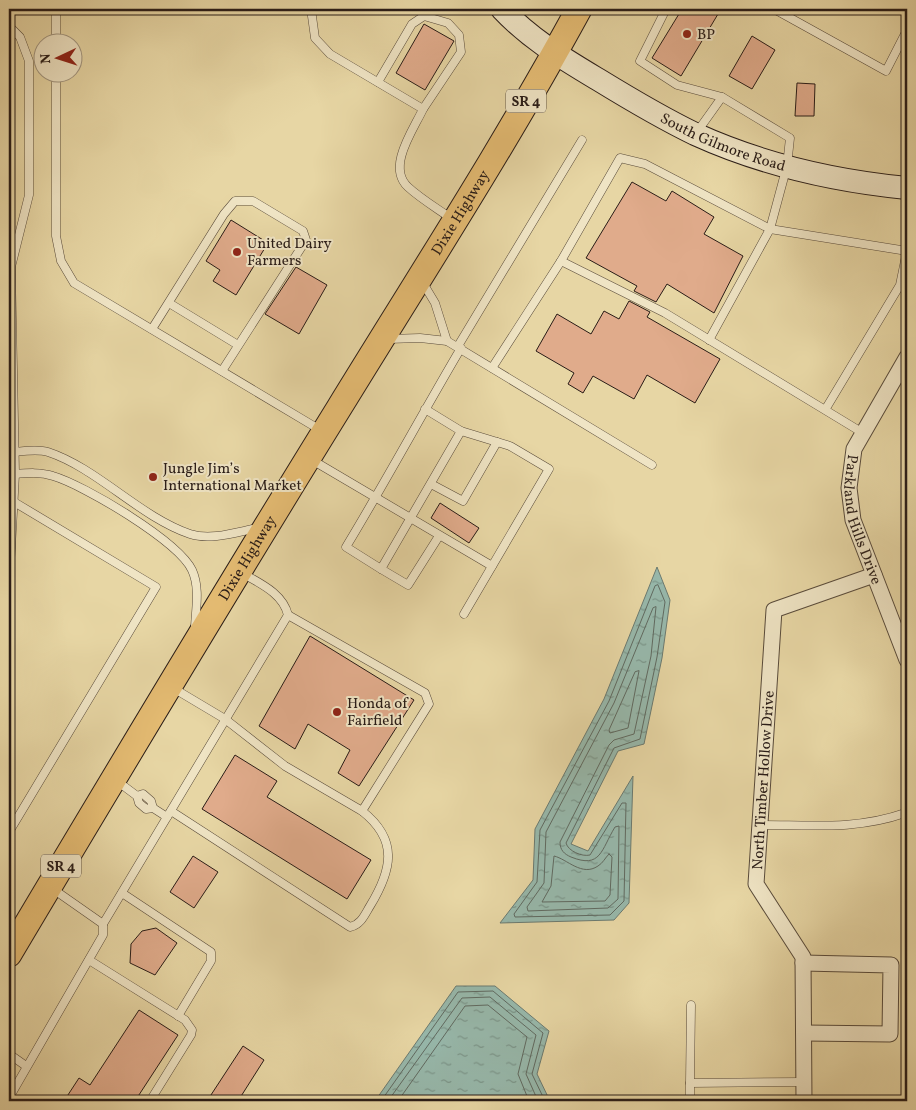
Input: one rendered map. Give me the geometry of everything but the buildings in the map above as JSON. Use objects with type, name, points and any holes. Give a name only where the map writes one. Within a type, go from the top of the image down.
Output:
[{"type":"main road","name":"South Gilmore Road","points":[[502,9],[523,30],[555,54],[639,104],[695,134],[787,166],[843,179],[907,188]]},
{"type":"main road","name":"Dixie Highway","points":[[9,954],[194,644],[555,54],[579,9]]},
{"type":"street","name":"Parkland Hills Drive","points":[[907,356],[854,449],[849,488],[853,520],[907,660]]},
{"type":"street","name":"North Timber Hollow Drive","points":[[804,1101],[802,957],[756,884],[774,610],[874,575]]},
{"type":"street","points":[[803,963],[891,965],[890,1034],[804,1033]]},
{"type":"lane","points":[[56,9],[56,32]]},
{"type":"lane","points":[[311,9],[315,38],[330,54],[423,109]]},
{"type":"lane","points":[[666,9],[640,61],[677,85],[722,97],[790,138],[787,166],[770,229],[709,340]]},
{"type":"lane","points":[[774,9],[886,71],[907,30]]},
{"type":"lane","points":[[378,82],[412,24],[424,16],[448,23],[460,35],[461,52],[423,109],[402,153],[399,169],[406,186],[454,220]]},
{"type":"lane","points":[[9,26],[20,37],[29,61],[29,195],[10,266],[15,474],[9,585]]},
{"type":"lane","points":[[56,82],[56,236],[61,261],[74,282],[324,432]]},
{"type":"lane","points":[[695,134],[722,97]]},
{"type":"lane","points":[[439,536],[408,585],[346,547],[376,498],[459,347],[582,140]]},
{"type":"lane","points":[[492,368],[561,261],[620,158],[645,164],[770,229],[907,252],[900,285],[824,410]]},
{"type":"lane","points":[[152,329],[224,214],[235,201],[253,201],[303,231],[306,240],[222,371]]},
{"type":"lane","points":[[561,261],[665,313],[863,433]]},
{"type":"lane","points":[[420,277],[435,304],[447,341]]},
{"type":"lane","points":[[169,303],[238,345]]},
{"type":"lane","points":[[382,339],[420,338],[447,341],[652,466]]},
{"type":"lane","points":[[425,409],[461,431],[510,446],[549,469],[464,614]]},
{"type":"lane","points":[[381,569],[412,519],[461,431]]},
{"type":"lane","points":[[431,484],[463,501],[497,442]]},
{"type":"lane","points":[[14,452],[46,451],[66,459],[159,520],[191,535],[217,536],[265,527]]},
{"type":"lane","points":[[308,458],[492,566]]},
{"type":"lane","points":[[15,474],[38,473],[53,476],[83,488],[162,538],[182,556],[192,570],[197,590],[194,644]]},
{"type":"lane","points":[[9,832],[156,587],[14,502]]},
{"type":"lane","points":[[9,1098],[103,935],[103,924],[288,615],[286,607],[277,594],[239,571]]},
{"type":"lane","points":[[288,615],[425,694],[429,704],[362,811]]},
{"type":"lane","points":[[114,778],[137,796],[138,803],[146,809],[153,808],[169,814],[350,927],[356,926],[362,919],[384,883],[390,854],[383,834],[373,819],[285,766],[225,719],[170,685]]},
{"type":"lane","points":[[760,825],[856,825],[880,822],[905,813]]},
{"type":"lane","points":[[49,886],[103,924]]},
{"type":"lane","points":[[122,893],[211,952],[211,961],[178,1016]]},
{"type":"lane","points":[[88,960],[185,1020],[192,1030],[191,1035],[150,1101]]},
{"type":"lane","points":[[690,1101],[691,1005]]},
{"type":"lane","points":[[9,1054],[26,1066]]},
{"type":"lane","points":[[690,1083],[804,1082]]},
{"type":"water","points":[[657,567],[670,600],[662,658],[644,744],[618,751],[571,844],[588,851],[633,776],[629,903],[614,920],[500,923],[533,880],[535,829],[604,699]]},
{"type":"water","points":[[456,986],[495,986],[549,1031],[537,1074],[550,1101],[375,1101]]},
{"type":"place","name":"BP","points":[[687,34]]},
{"type":"place","name":"United Dairy Farmers","points":[[237,252]]},
{"type":"place","name":"Jungle Jim’s International Market","points":[[153,477]]},
{"type":"place","name":"Honda of Fairfield","points":[[337,712]]}]
